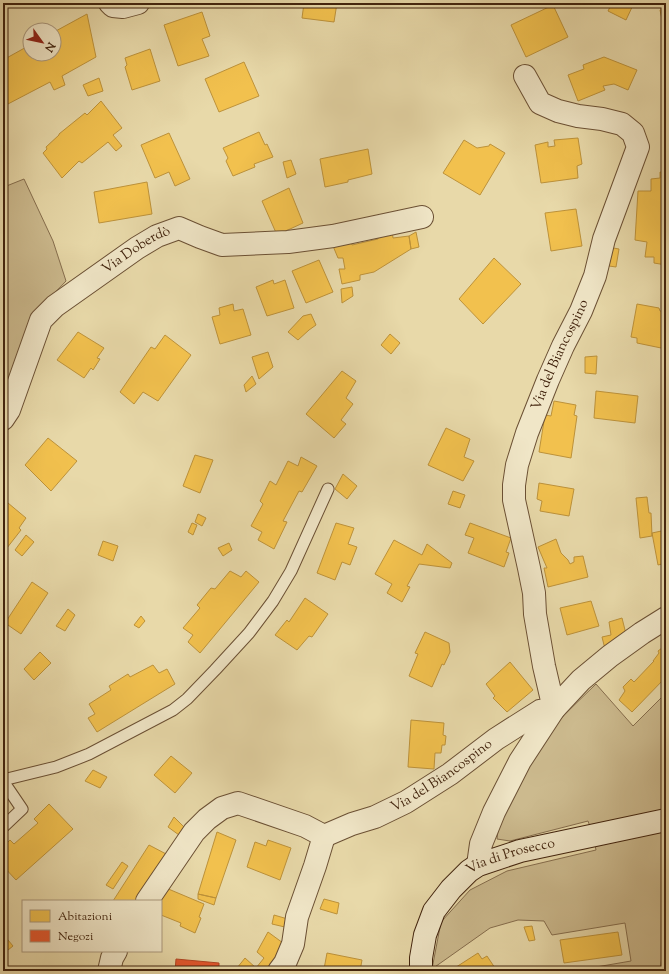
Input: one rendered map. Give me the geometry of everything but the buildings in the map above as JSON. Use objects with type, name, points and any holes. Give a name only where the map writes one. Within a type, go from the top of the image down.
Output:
[{"type":"street","points":[[110,3],[113,6],[123,7],[138,3]]},
{"type":"street","name":"Via del Biancospino","points":[[324,836],[352,824],[375,817],[406,802],[450,774],[496,739],[540,711],[554,709],[544,666],[535,614],[534,593],[514,500],[514,484],[517,465],[527,433],[548,380],[581,311],[595,276],[604,239],[638,147],[633,133],[622,124],[558,111],[540,103],[525,76]]},
{"type":"street","name":"Via Doberdò","points":[[3,419],[9,410],[41,320],[55,306],[137,248],[157,236],[179,228],[222,245],[288,242],[333,236],[422,217]]},
{"type":"street","points":[[478,865],[481,844],[494,812],[520,761],[554,709],[581,680],[610,656],[666,618]]},
{"type":"street","points":[[148,900],[194,832],[207,819],[222,808],[238,803],[305,826],[324,836],[316,866],[297,917],[293,944],[285,963],[279,971]]},
{"type":"street","name":"Via di Prosecco","points":[[420,971],[424,935],[434,912],[451,890],[469,871],[478,865],[520,851],[666,820]]},
{"type":"street","points":[[109,971],[112,958],[115,952]]},
{"type":"lane","points":[[3,827],[22,809],[3,780],[56,767],[89,754],[173,710],[188,699],[249,633],[273,601],[291,571],[328,489]]},
{"type":"shaded area","points":[[24,179],[53,241],[66,281],[45,303],[3,406],[3,185],[4,187]]},
{"type":"shaded area","points":[[596,684],[633,726],[666,693],[666,926],[660,971],[573,971],[631,961],[625,923],[552,935],[544,921],[518,920],[490,928],[432,969],[441,922],[470,890],[507,871],[596,850],[588,821],[510,841],[497,839],[499,822],[534,758],[562,717]]}]
